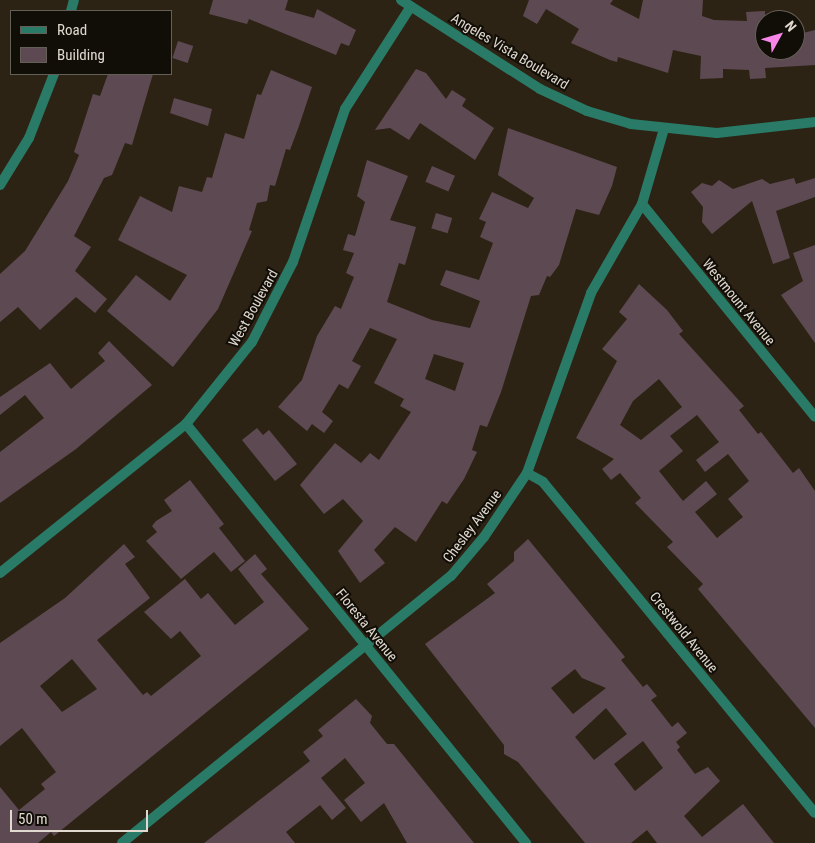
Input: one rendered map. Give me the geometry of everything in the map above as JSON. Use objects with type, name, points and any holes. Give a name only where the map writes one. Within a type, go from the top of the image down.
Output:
[{"type":"street","name":"Angeles Vista Boulevard","points":[[401,0],[540,89],[587,111],[664,129],[717,133],[815,122]]},
{"type":"street","name":"West Boulevard","points":[[0,574],[186,424],[252,342],[273,306],[293,262],[345,108],[411,6]]},
{"type":"street","points":[[0,185],[29,138],[54,75]]},
{"type":"street","name":"Chesley Avenue","points":[[122,843],[367,647],[451,576],[527,472],[591,294],[642,204],[664,129]]},
{"type":"street","name":"Westmount Avenue","points":[[642,204],[815,416]]},
{"type":"street","name":"Floresta Avenue","points":[[186,424],[526,843]]},
{"type":"street","name":"Crestwold Avenue","points":[[527,472],[543,482],[815,813]]},
{"type":"building","points":[[213,0],[288,0],[285,10],[314,18],[317,9],[356,30],[349,46],[341,43],[336,55],[249,19],[247,24],[209,14]]},
{"type":"building","points":[[529,0],[613,0],[610,4],[639,19],[643,0],[703,0],[702,16],[714,20],[747,21],[746,12],[755,12],[755,60],[805,60],[805,32],[815,30],[815,65],[765,68],[766,78],[750,79],[749,70],[723,69],[723,78],[700,79],[701,56],[673,50],[668,73],[618,57],[617,62],[571,43],[579,29],[546,9],[537,24],[523,16]]},
{"type":"building","points":[[178,41],[193,46],[188,63],[172,58]]},
{"type":"building","points":[[416,69],[426,73],[446,99],[452,90],[466,99],[462,106],[494,128],[475,160],[420,123],[409,140],[390,128],[375,130]]},
{"type":"building","points":[[271,70],[312,87],[290,150],[286,149],[275,186],[270,185],[267,201],[257,203],[249,230],[252,231],[218,309],[173,367],[107,311],[136,275],[170,301],[187,275],[118,240],[140,196],[172,212],[179,186],[202,192],[207,177],[212,178],[225,133],[244,139],[257,94],[261,95]]},
{"type":"building","points":[[108,75],[153,75],[132,145],[125,143],[112,175],[104,178],[74,236],[91,247],[75,271],[107,299],[95,313],[76,297],[40,330],[18,307],[0,322],[0,274],[25,251],[68,181],[79,155],[74,152],[93,94],[100,96]]},
{"type":"building","points":[[174,98],[212,109],[208,126],[170,113]]},
{"type":"building","points":[[508,128],[617,167],[612,186],[599,215],[576,209],[559,265],[550,277],[547,276],[539,295],[531,296],[501,392],[487,427],[480,425],[472,450],[477,452],[464,479],[447,504],[442,501],[416,542],[395,527],[374,550],[385,563],[360,583],[338,551],[363,521],[343,499],[324,514],[300,485],[335,443],[361,463],[370,453],[379,460],[411,412],[400,406],[404,399],[374,383],[397,339],[370,328],[352,361],[361,366],[348,389],[339,384],[322,412],[333,421],[324,433],[312,424],[307,431],[278,407],[302,380],[317,336],[335,306],[341,309],[354,277],[346,273],[354,253],[343,250],[348,234],[355,236],[365,202],[357,196],[367,160],[408,176],[390,220],[416,227],[405,265],[399,263],[387,302],[432,320],[470,328],[480,301],[440,285],[446,270],[479,280],[493,243],[480,237],[486,222],[479,219],[492,192],[528,208],[534,198],[498,175]],"holes":[[[434,354],[464,363],[455,391],[425,379]]]},
{"type":"building","points":[[432,166],[455,176],[448,191],[425,182]]},
{"type":"building","points":[[794,178],[796,184],[815,178],[815,197],[776,211],[790,258],[773,264],[752,201],[712,234],[702,222],[703,207],[691,192],[702,183],[712,186],[719,180],[733,189],[762,179],[770,184]]},
{"type":"building","points":[[436,213],[452,218],[448,233],[431,228]]},
{"type":"building","points":[[815,245],[815,343],[781,295],[803,281],[793,253]]},
{"type":"building","points":[[639,284],[667,310],[683,331],[679,334],[744,406],[739,410],[758,434],[761,432],[793,473],[799,468],[815,491],[815,728],[698,589],[703,584],[667,547],[673,542],[635,503],[641,498],[620,473],[611,480],[602,469],[614,459],[576,438],[617,361],[602,349],[627,319],[619,312]],"holes":[[[659,379],[682,407],[641,440],[620,425],[633,401]],[[697,415],[719,442],[696,460],[705,472],[728,454],[749,481],[728,499],[743,517],[717,538],[695,512],[717,494],[706,481],[683,501],[659,471],[683,451],[670,436]]]},
{"type":"building","points":[[109,341],[152,385],[76,449],[0,503],[0,452],[44,418],[25,395],[0,415],[0,397],[50,363],[71,389],[105,361],[98,353]]},
{"type":"building","points":[[257,428],[263,435],[269,430],[297,464],[275,481],[242,440]]},
{"type":"building","points":[[190,480],[224,524],[219,528],[245,561],[231,572],[214,552],[181,579],[146,541],[157,532],[152,526],[156,521],[172,511],[164,500]]},
{"type":"building","points":[[528,539],[625,657],[621,660],[643,687],[647,684],[657,696],[651,700],[672,727],[678,722],[687,733],[676,742],[680,747],[677,750],[695,774],[708,767],[720,781],[684,816],[702,837],[743,804],[774,843],[657,843],[647,830],[631,843],[585,843],[518,762],[504,754],[504,745],[425,644],[495,593],[487,584],[514,561],[514,552]],"holes":[[[575,669],[582,678],[606,688],[573,714],[551,688]],[[606,708],[627,734],[594,760],[575,737]],[[643,741],[663,768],[635,791],[614,764]]]},
{"type":"building","points":[[124,544],[135,557],[125,564],[150,598],[97,640],[143,695],[147,692],[151,696],[201,656],[180,631],[171,639],[144,612],[185,579],[201,599],[208,593],[235,625],[264,602],[238,569],[255,554],[267,569],[261,574],[309,629],[54,836],[51,832],[38,843],[0,843],[0,787],[19,810],[45,789],[41,784],[56,772],[22,728],[0,746],[0,643],[65,598]],"holes":[[[72,659],[97,689],[62,712],[40,686]]]},
{"type":"building","points":[[356,699],[372,716],[370,723],[387,744],[394,744],[474,843],[407,843],[384,803],[361,822],[344,800],[365,783],[345,758],[321,778],[346,808],[332,820],[320,805],[286,832],[295,843],[204,843],[310,761],[303,752],[323,736],[318,730]]}]
